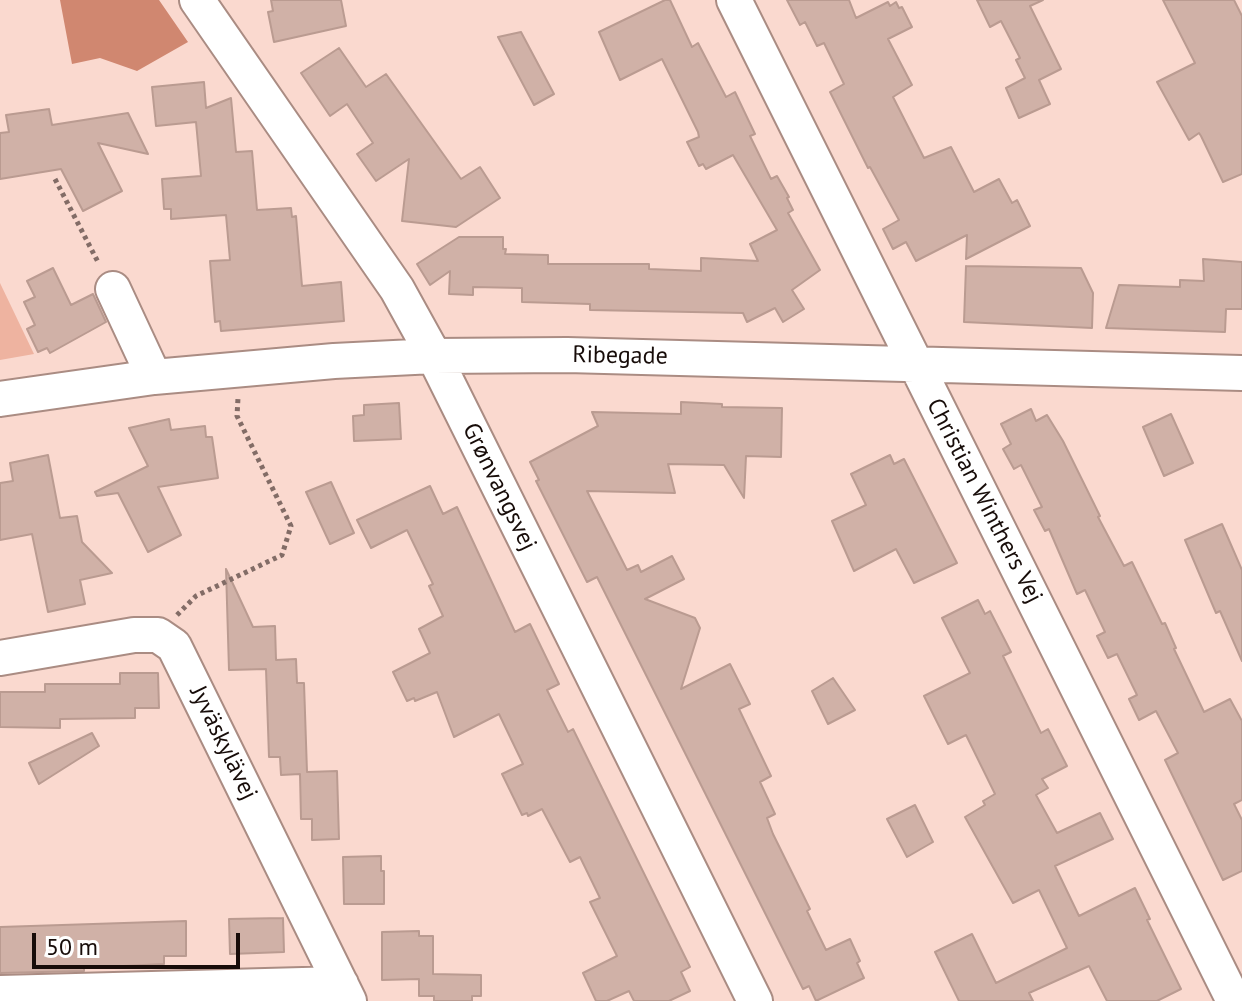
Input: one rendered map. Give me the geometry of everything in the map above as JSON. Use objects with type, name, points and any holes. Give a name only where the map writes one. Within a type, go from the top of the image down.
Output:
[{"type":"street","name":"Grønvangsvej","points":[[197,0],[397,289],[434,356],[755,1001]]},
{"type":"street","name":"Christian Winthers Vej","points":[[734,0],[1234,1001]]},
{"type":"street","points":[[113,289],[154,377]]},
{"type":"street","name":"Ribegade","points":[[0,399],[154,377],[434,356],[567,355],[1242,373]]},
{"type":"street","points":[[0,658],[134,635],[158,635],[162,638]]},
{"type":"street","name":"Jyväskylävej","points":[[162,638],[174,646],[187,671],[345,992]]},
{"type":"street","points":[[0,993],[345,992]]},
{"type":"path","points":[[55,179],[113,289]]},
{"type":"path","points":[[162,638],[183,607],[196,596],[282,555],[291,526],[237,416],[235,369]]},
{"type":"shaded area","points":[[60,0],[159,0],[188,42],[137,71],[100,58],[72,64]]},
{"type":"shaded area","points":[[0,283],[34,354],[0,360]]},
{"type":"building","points":[[271,0],[341,0],[346,26],[274,42],[268,12],[273,11]]},
{"type":"building","points":[[670,0],[692,47],[698,43],[726,97],[735,92],[755,134],[750,136],[771,179],[777,176],[789,197],[793,210],[788,213],[820,270],[792,290],[804,309],[783,322],[775,308],[747,322],[743,313],[590,310],[590,304],[522,302],[522,288],[473,287],[473,295],[449,294],[450,271],[430,285],[417,264],[459,237],[503,237],[505,254],[548,255],[548,264],[649,264],[649,269],[701,271],[701,258],[758,261],[750,244],[777,230],[733,155],[706,169],[703,164],[699,166],[687,142],[699,137],[698,132],[662,59],[620,80],[599,32]]},
{"type":"building","points":[[787,0],[849,0],[856,18],[888,2],[890,6],[896,2],[899,8],[902,7],[912,27],[888,39],[912,85],[893,97],[924,158],[951,147],[974,192],[999,179],[1012,203],[1017,200],[1030,226],[966,259],[967,235],[916,261],[906,242],[893,249],[883,229],[899,220],[868,168],[830,92],[844,84],[824,43],[817,46],[805,22],[800,25]]},
{"type":"building","points":[[977,0],[1043,0],[1030,6],[1061,69],[1039,80],[1050,104],[1019,118],[1006,88],[1025,78],[1016,60],[1020,58],[1001,21],[990,27]]},
{"type":"building","points":[[1163,0],[1234,0],[1242,16],[1242,174],[1223,182],[1201,136],[1199,133],[1189,140],[1157,82],[1195,63]]},
{"type":"building","points":[[521,32],[554,94],[534,105],[498,37]]},
{"type":"building","points":[[339,48],[366,87],[386,74],[461,179],[480,167],[500,198],[456,227],[402,221],[409,159],[376,181],[357,154],[373,143],[347,104],[330,116],[301,73]]},
{"type":"building","points":[[204,82],[206,108],[231,98],[236,152],[252,151],[257,210],[291,208],[292,217],[296,216],[302,286],[341,282],[344,321],[221,331],[220,321],[215,322],[210,261],[230,260],[226,215],[171,219],[171,209],[164,209],[162,179],[201,176],[196,122],[156,126],[152,87]]},
{"type":"building","points":[[49,109],[52,125],[128,113],[148,154],[98,143],[122,191],[83,211],[61,169],[0,179],[0,133],[9,132],[6,115]]},
{"type":"building","points":[[1203,259],[1242,262],[1242,309],[1226,309],[1225,332],[1106,328],[1119,285],[1180,287],[1180,280],[1204,281]]},
{"type":"building","points":[[966,266],[1081,268],[1093,293],[1092,328],[964,322]]},
{"type":"building","points":[[53,268],[71,305],[93,294],[106,322],[50,353],[47,348],[38,352],[27,329],[35,325],[24,302],[35,297],[27,281]]},
{"type":"building","points":[[681,402],[722,404],[722,407],[782,408],[781,457],[746,456],[744,498],[724,465],[668,464],[675,493],[587,491],[627,570],[638,565],[641,572],[672,556],[684,579],[645,599],[695,618],[700,628],[681,689],[730,664],[750,704],[739,709],[771,776],[760,782],[775,814],[767,818],[773,834],[810,909],[807,911],[826,950],[850,939],[864,978],[816,1001],[809,986],[803,989],[597,577],[587,582],[536,481],[539,480],[530,462],[598,426],[592,412],[681,414]]},
{"type":"building","points":[[399,403],[401,439],[354,441],[353,416],[364,415],[364,405]]},
{"type":"building","points":[[1031,409],[1036,421],[1047,415],[1063,441],[1124,566],[1132,562],[1162,624],[1165,623],[1204,712],[1230,699],[1242,721],[1242,800],[1234,804],[1242,820],[1242,871],[1223,880],[1165,760],[1178,753],[1156,711],[1139,720],[1129,699],[1137,695],[1117,654],[1108,658],[1097,636],[1105,632],[1085,590],[1077,594],[1049,529],[1045,531],[1034,510],[1042,507],[1021,465],[1014,469],[1003,449],[1011,444],[1001,424]]},
{"type":"building","points":[[1171,414],[1193,463],[1164,476],[1143,427]]},
{"type":"building","points":[[169,419],[171,430],[205,426],[206,437],[212,437],[218,478],[158,487],[181,535],[148,552],[118,493],[97,496],[95,492],[148,466],[129,428]]},
{"type":"building","points":[[48,455],[60,518],[77,516],[82,542],[112,573],[80,580],[85,604],[48,612],[32,534],[0,540],[0,483],[13,481],[10,463]]},
{"type":"building","points":[[890,455],[894,464],[904,459],[957,563],[914,583],[896,549],[854,571],[832,521],[866,505],[851,474]]},
{"type":"building","points":[[331,482],[354,533],[330,544],[306,492]]},
{"type":"building","points":[[430,486],[443,514],[457,507],[515,632],[530,624],[559,684],[547,690],[568,732],[573,729],[690,967],[681,972],[690,991],[669,1001],[634,1001],[629,991],[607,1001],[596,1001],[583,973],[617,956],[590,902],[600,898],[580,857],[570,862],[542,809],[528,816],[527,813],[522,815],[502,774],[523,764],[499,714],[454,737],[437,692],[407,701],[393,672],[430,653],[419,629],[443,616],[429,586],[433,584],[407,530],[371,548],[357,520]]},
{"type":"building","points":[[1222,524],[1242,570],[1242,661],[1220,611],[1216,613],[1185,540]]},
{"type":"building","points":[[226,569],[253,627],[275,626],[276,660],[296,659],[297,683],[304,683],[307,772],[337,771],[339,839],[312,840],[312,819],[301,819],[300,774],[281,775],[280,757],[269,757],[266,669],[229,670]]},
{"type":"building","points":[[978,600],[985,614],[990,611],[1011,652],[1003,656],[1041,733],[1048,729],[1067,766],[1042,779],[1048,788],[1036,795],[1057,833],[1100,813],[1113,839],[1055,866],[1079,916],[1135,888],[1181,989],[1157,1001],[1107,1001],[1089,966],[1029,993],[1033,1001],[959,1001],[935,952],[972,934],[996,983],[1067,948],[1039,890],[1013,903],[965,817],[985,805],[983,801],[995,794],[966,735],[948,744],[924,696],[970,673],[942,618]]},
{"type":"building","points":[[120,673],[158,673],[159,708],[135,708],[135,718],[60,719],[60,728],[0,727],[0,692],[45,692],[45,684],[120,684]]},
{"type":"building","points":[[833,678],[855,710],[828,724],[812,691]]},
{"type":"building","points":[[92,733],[99,746],[39,784],[29,763]]},
{"type":"building","points":[[915,805],[933,842],[907,857],[887,819]]},
{"type":"building","points":[[381,856],[384,904],[344,904],[343,857]]},
{"type":"building","points":[[283,918],[284,952],[230,954],[229,919]]},
{"type":"building","points":[[186,921],[186,956],[164,956],[164,964],[84,968],[84,971],[0,973],[0,927]]},
{"type":"building","points":[[419,931],[419,936],[433,936],[433,974],[481,975],[481,996],[472,996],[472,1001],[434,1001],[434,996],[419,996],[419,979],[382,980],[382,932]]}]
